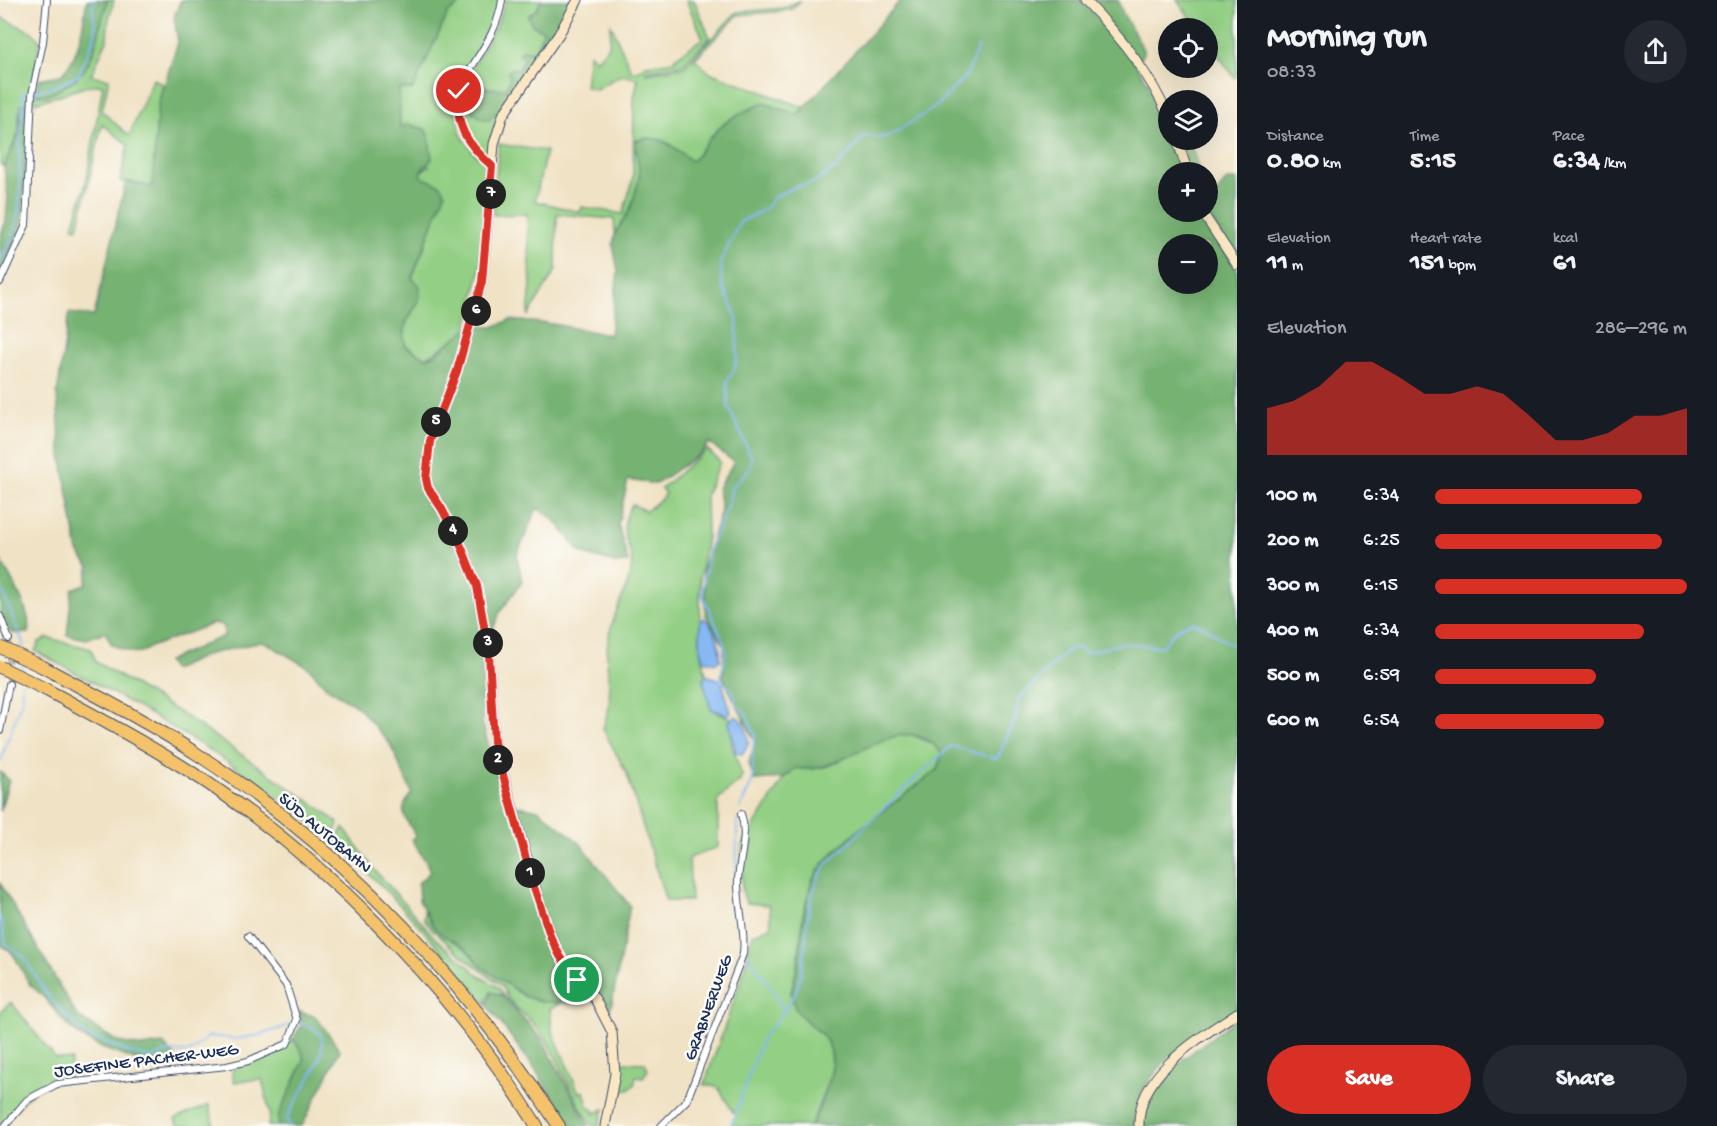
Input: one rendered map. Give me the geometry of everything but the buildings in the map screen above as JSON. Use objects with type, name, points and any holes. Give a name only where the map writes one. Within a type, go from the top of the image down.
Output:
[{"type":"highway","name":"SÜD AUTOBAHN","points":[[4,643],[198,755],[302,831],[382,903],[441,967],[502,1042],[559,1126]]},
{"type":"highway","name":"SÜD AUTOBAHN","points":[[0,667],[45,689],[184,768],[290,844],[374,921],[430,983],[510,1082],[537,1126]]},
{"type":"street","points":[[0,282],[22,238],[27,218],[32,94],[43,42],[47,0]]},
{"type":"street","points":[[492,166],[465,140],[458,116],[458,102],[464,79],[497,17],[502,0]]},
{"type":"street","points":[[578,0],[559,34],[503,115],[495,136],[482,282],[457,371],[430,441],[426,479],[428,488],[442,509],[462,548],[477,586],[489,654],[494,742],[540,904],[560,956],[595,999],[612,1032],[615,1074],[605,1126]]},
{"type":"street","points":[[1085,0],[1127,50],[1158,96]]},
{"type":"street","points":[[1209,222],[1237,265]]},
{"type":"street","points":[[0,616],[4,643]]},
{"type":"street","points":[[0,731],[7,708],[9,684]]},
{"type":"street","name":"GRABNERWEG","points":[[662,1126],[687,1100],[743,954],[745,936],[738,882],[747,830],[741,814]]},
{"type":"street","name":"JOSEFINE PACHER-WEG","points":[[5,1126],[27,1100],[47,1088],[67,1082],[213,1068],[248,1061],[286,1044],[296,1023],[286,985],[248,936]]},
{"type":"street","points":[[1139,1126],[1138,1115],[1143,1094],[1153,1078],[1237,1013]]},
{"type":"green space","points":[[87,0],[108,0],[89,63],[71,82],[57,91],[49,95],[39,95],[36,93],[39,79],[61,75],[73,59],[80,40]]},
{"type":"green space","points":[[108,0],[114,0],[108,22],[107,40],[91,75],[109,79],[102,111],[129,136],[153,79],[163,84],[158,105],[152,188],[120,181],[128,145],[102,124],[78,228],[73,227],[86,182],[103,85],[91,85],[35,103],[36,93],[39,95],[90,61]]},
{"type":"green space","points":[[181,0],[466,0],[448,13],[413,89],[399,89],[400,128],[407,124],[425,129],[429,137],[432,159],[421,171],[421,177],[441,185],[445,193],[412,278],[420,286],[419,301],[406,323],[404,338],[406,346],[426,358],[434,355],[463,332],[475,326],[493,327],[510,320],[553,324],[610,335],[618,271],[613,245],[615,234],[630,210],[640,176],[635,141],[643,138],[658,139],[690,160],[694,160],[723,125],[751,108],[764,103],[798,115],[901,0],[1081,0],[1108,29],[1136,65],[1158,101],[1158,150],[1177,150],[1181,162],[1158,162],[1158,222],[1206,222],[1213,234],[1158,234],[1158,294],[1218,294],[1218,241],[1237,270],[1237,1009],[1186,1044],[1156,1072],[1144,1089],[1137,1107],[1135,1126],[811,1126],[832,1069],[829,1046],[823,1036],[797,1011],[792,995],[805,910],[812,882],[820,868],[849,838],[937,770],[942,754],[926,740],[909,735],[892,737],[835,762],[815,768],[796,768],[784,778],[754,780],[749,763],[755,741],[723,678],[724,645],[706,615],[703,568],[721,511],[718,488],[734,462],[709,443],[701,453],[656,484],[628,480],[618,524],[628,562],[617,564],[581,553],[554,519],[537,508],[517,555],[522,582],[500,612],[482,656],[482,722],[505,803],[539,810],[580,843],[630,906],[611,1008],[587,998],[584,1003],[542,1002],[526,997],[482,967],[465,948],[441,934],[433,926],[419,900],[418,883],[430,872],[412,839],[416,837],[404,812],[404,806],[412,793],[390,744],[358,707],[326,687],[309,668],[268,644],[260,642],[209,654],[173,670],[167,661],[224,636],[224,626],[215,623],[136,653],[112,645],[105,632],[86,639],[67,635],[72,589],[86,584],[89,567],[78,552],[61,455],[57,395],[69,313],[94,316],[126,181],[152,187],[158,105],[178,42],[174,17]]},
{"type":"green space","points":[[466,0],[500,0],[468,68],[457,104],[457,121],[465,142],[488,165],[481,267],[466,331],[426,358],[406,346],[404,338],[406,323],[414,308],[412,278],[445,193],[421,177],[421,171],[429,166],[400,129],[399,88],[413,89],[448,13]]},
{"type":"green space","points":[[505,0],[542,0],[536,10],[545,31],[533,52],[524,58],[506,90],[477,86],[471,88],[469,102],[472,111],[506,105],[487,154],[480,151],[467,135],[460,118],[460,101],[465,84],[492,33]]},
{"type":"green space","points":[[542,0],[574,0],[556,32],[506,105],[504,104],[489,120],[483,119],[474,113],[470,105],[471,88],[506,89],[510,78],[508,72],[513,68],[520,71],[524,58],[519,55],[522,50],[533,52],[544,31],[532,25],[528,16],[536,10]]},
{"type":"green space","points":[[686,0],[694,0],[710,38],[682,65],[646,71],[646,73],[684,67],[737,12],[783,8],[801,0],[791,10],[789,8],[785,11],[738,15],[695,59],[709,72],[803,107],[798,115],[764,103],[741,113],[715,131],[694,160],[690,161],[668,143],[644,137],[635,149],[639,183],[632,204],[615,234],[614,219],[557,214],[556,270],[528,316],[531,285],[527,214],[493,215],[499,144],[546,151],[535,201],[580,212],[582,207],[623,214],[633,178],[634,97],[638,79],[621,75],[596,89],[585,87],[589,53],[597,60],[609,45],[611,25],[632,72],[642,69],[645,65],[675,61],[675,58],[703,38]]},
{"type":"green space","points":[[1090,0],[1118,0],[1144,53],[1139,61]]},
{"type":"green space","points":[[1177,0],[1237,0],[1237,76],[1235,78],[1218,55],[1218,18],[1190,18]]},
{"type":"green space","points":[[0,17],[32,32],[40,41],[29,103],[19,112],[19,132],[4,166],[0,165]]},
{"type":"green space","points":[[29,103],[22,224],[0,274],[0,238],[6,220],[8,197],[4,166],[19,133],[21,105]]},
{"type":"green space","points":[[1184,150],[1192,150],[1196,162],[1188,162]]},
{"type":"green space","points":[[1227,180],[1237,180],[1237,259],[1213,222],[1218,222],[1218,191]]},
{"type":"green space","points":[[707,449],[720,462],[706,495],[707,536],[700,578],[700,644],[706,675],[703,679],[711,709],[730,718],[732,746],[742,775],[740,781],[718,799],[718,847],[689,858],[691,901],[666,901],[627,774],[603,729],[610,698],[607,649],[612,623],[631,571],[631,553],[625,525],[632,504],[646,511],[661,499],[665,493],[661,489]]},
{"type":"green space","points":[[0,559],[24,606],[29,625],[28,633],[11,633],[0,611]]},
{"type":"green space","points":[[48,638],[91,649],[96,662],[185,716],[322,810],[338,823],[333,836],[336,838],[344,828],[372,867],[436,939],[480,976],[499,988],[503,996],[493,993],[486,999],[487,1005],[378,882],[324,833],[286,803],[164,722],[35,651],[39,642]]},
{"type":"green space","points":[[908,733],[937,746],[943,754],[937,770],[851,837],[812,880],[803,914],[799,956],[791,994],[796,1009],[825,1038],[831,1052],[832,1070],[811,1126],[731,1126],[735,1115],[718,1087],[704,1085],[741,981],[753,934],[771,927],[769,905],[746,903],[742,890],[742,846],[784,778],[796,768],[823,767],[871,743]]},
{"type":"green space","points":[[0,772],[9,780],[0,811]]},
{"type":"green space","points":[[0,883],[77,1016],[116,1041],[141,1047],[163,1044],[178,1060],[164,1066],[146,1064],[102,1048],[67,1025],[42,995],[30,985],[13,954],[0,944]]},
{"type":"green space","points":[[424,908],[433,926],[465,948],[482,967],[526,997],[560,1004],[550,1009],[552,1030],[579,1093],[584,1091],[588,1106],[595,1111],[594,1114],[604,1109],[599,1126],[593,1126],[585,1115],[554,1053],[539,1030],[510,1001],[502,986],[442,938],[424,920]]},
{"type":"green space","points":[[491,992],[503,996],[542,1039],[589,1126],[572,1126],[532,1065],[487,1005]]},
{"type":"green space","points":[[11,1002],[55,1058],[71,1060],[70,1078],[56,1081],[36,1090],[0,1126],[0,1012]]},
{"type":"green space","points":[[299,1011],[316,1017],[340,1050],[302,1126],[279,1126],[278,1117],[304,1060],[302,1052],[293,1039],[301,1026]]},
{"type":"green space","points":[[1237,1018],[1237,1126],[1143,1126],[1147,1096],[1166,1072]]},
{"type":"green space","points":[[293,1039],[302,1052],[304,1060],[278,1117],[279,1126],[268,1126],[270,1114],[262,1079],[234,1082],[232,1071],[234,1067],[282,1050]]},
{"type":"green space","points":[[621,1062],[645,1063],[648,1070],[643,1077],[636,1076],[634,1085],[617,1096],[618,1064]]},
{"type":"green space","points":[[209,1105],[214,1126],[179,1126],[175,1119]]},
{"type":"water","points":[[704,618],[711,626],[718,643],[720,660],[716,663],[704,660],[700,645],[700,622]]},
{"type":"water","points":[[706,675],[721,680],[731,712],[728,715],[711,709],[703,679]]},
{"type":"water","points":[[734,716],[743,723],[749,743],[742,754],[736,753],[729,722]]},
{"type":"waterway","points":[[0,260],[9,245],[18,217],[22,94],[54,87],[79,75],[96,33],[92,6],[94,0]]},
{"type":"waterway","points":[[740,808],[753,780],[752,755],[755,735],[745,712],[737,706],[732,690],[720,680],[725,657],[724,643],[702,594],[708,551],[729,502],[731,488],[749,469],[752,458],[728,406],[727,381],[734,371],[737,357],[737,318],[722,284],[721,261],[740,222],[765,209],[774,197],[795,187],[816,182],[837,167],[866,135],[878,138],[890,136],[937,106],[967,75],[978,47]]},
{"type":"waterway","points":[[0,585],[23,643],[23,652]]},
{"type":"waterway","points":[[990,757],[997,759],[1016,718],[1018,699],[1069,649],[1079,647],[1086,653],[1124,643],[1162,647],[1173,633],[1191,623],[1206,628],[1237,647]]},
{"type":"waterway","points":[[22,673],[23,661]]},
{"type":"waterway","points":[[0,762],[22,700],[22,682]]},
{"type":"waterway","points":[[784,1011],[794,995],[800,978],[810,906],[814,888],[824,868],[951,746],[985,756]]},
{"type":"waterway","points":[[736,895],[737,820]]},
{"type":"waterway","points":[[0,917],[6,945],[23,956],[49,998],[87,1037],[130,1053],[151,1058],[167,1052],[190,1052],[209,1036],[236,1039],[260,1035],[293,1024]]},
{"type":"waterway","points":[[731,1126],[762,1039],[784,1011],[778,998],[746,952]]},
{"type":"waterway","points":[[290,1126],[287,1119],[317,1065],[322,1050],[321,1038],[314,1029],[298,1023]]},
{"type":"tunnel","points":[[9,639],[9,684]]},
{"type":"route","points":[[459,91],[460,129],[465,140],[492,166],[487,250],[475,314],[457,371],[430,441],[426,479],[428,488],[442,509],[462,548],[477,586],[489,654],[491,721],[499,766],[551,938],[566,966],[577,980]]}]
